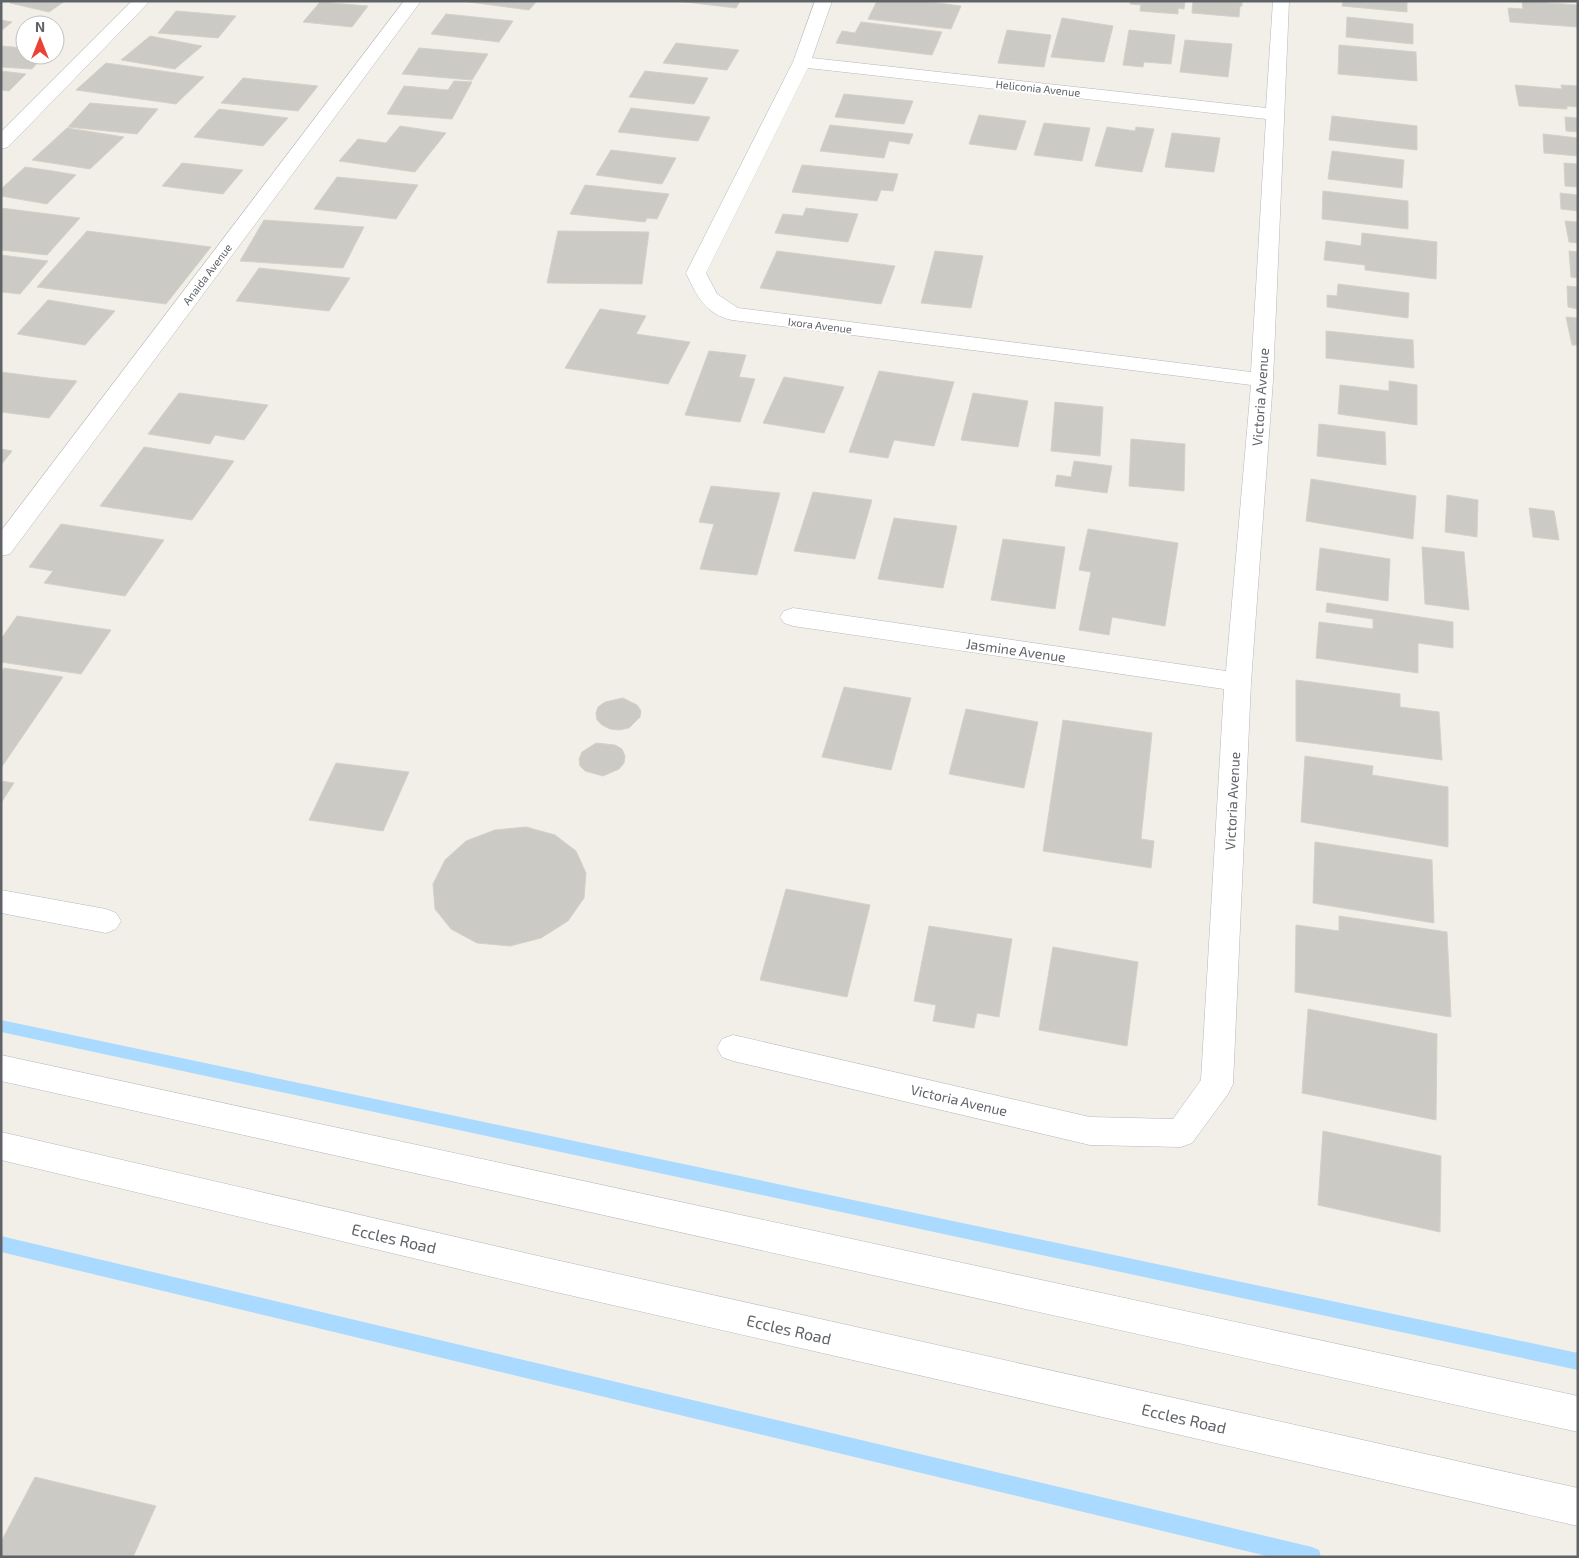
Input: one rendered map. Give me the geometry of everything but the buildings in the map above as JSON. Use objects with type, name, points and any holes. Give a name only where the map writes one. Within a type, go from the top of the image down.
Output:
[{"type":"street","points":[[1,143],[142,1]]},
{"type":"street","name":"Anaida Avenue","points":[[1,548],[413,1]]},
{"type":"street","name":"Ixora Avenue","points":[[824,1],[802,62],[696,273],[708,298],[732,314],[1262,380]]},
{"type":"street","name":"Victoria Avenue","points":[[733,1048],[1090,1131],[1181,1133],[1217,1084],[1238,682],[1262,380],[1281,1]]},
{"type":"street","name":"Heliconia Avenue","points":[[802,62],[1275,114]]},
{"type":"street","name":"Jasmine Avenue","points":[[793,617],[1238,682]]},
{"type":"street","points":[[1,901],[106,921]]},
{"type":"street","points":[[1,1068],[1578,1414]]},
{"type":"street","name":"Eccles Road","points":[[1,1146],[547,1274],[1578,1507]]},
{"type":"waterway","points":[[1,1026],[1578,1362]]},
{"type":"waterway","points":[[1,1244],[1312,1557]]}]
